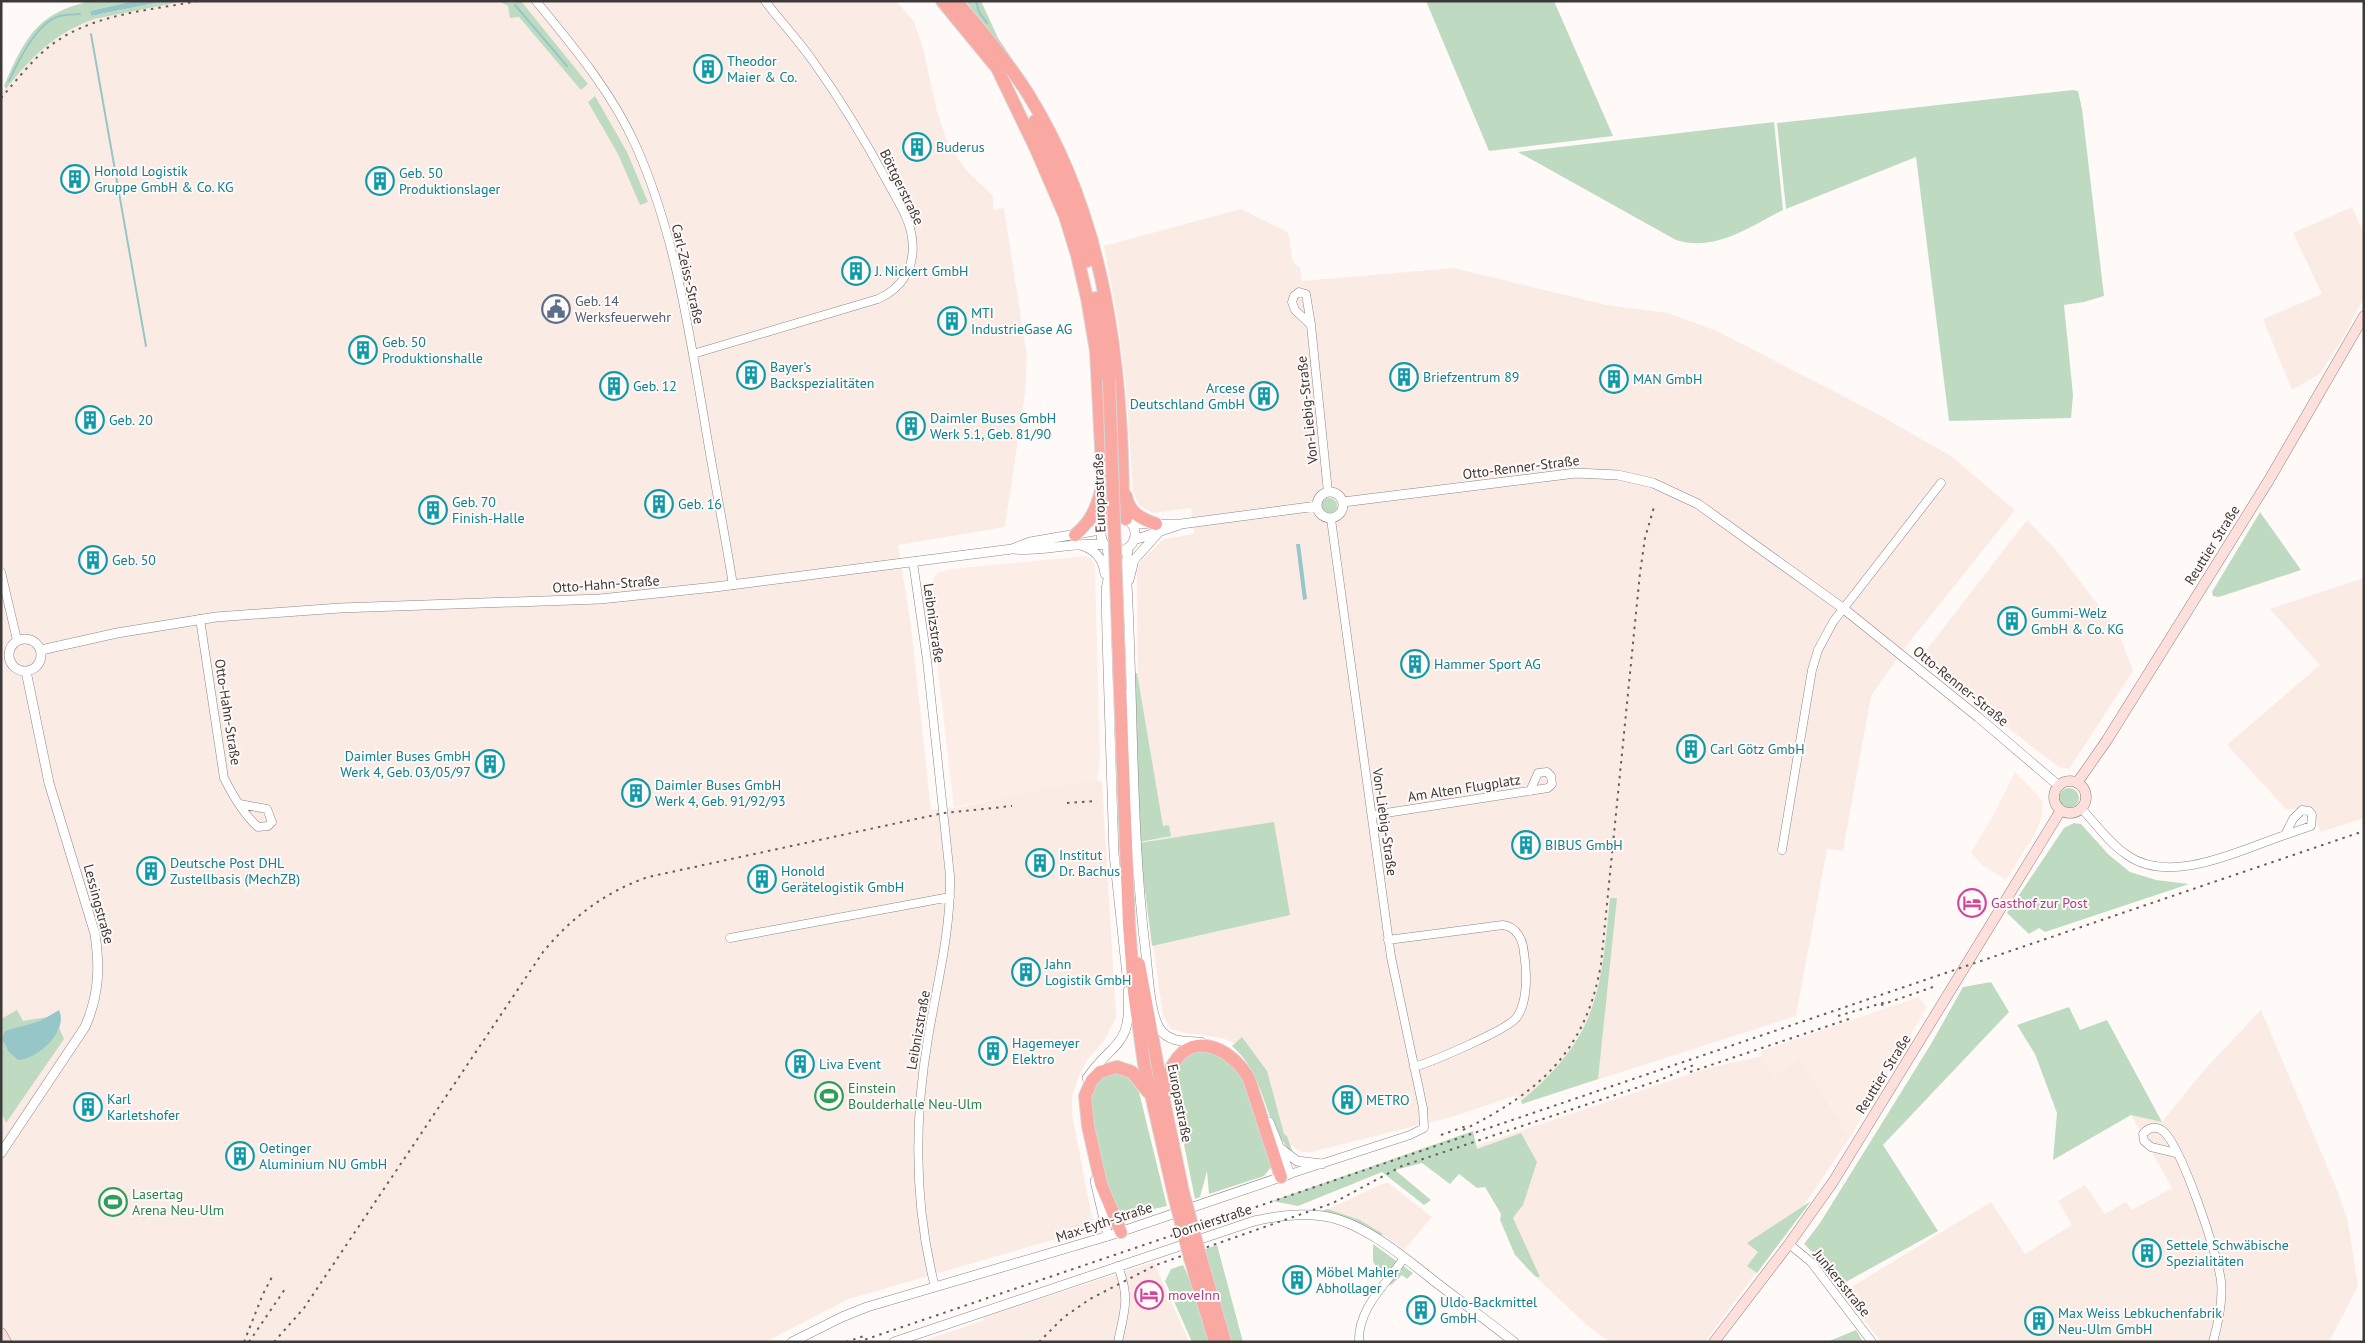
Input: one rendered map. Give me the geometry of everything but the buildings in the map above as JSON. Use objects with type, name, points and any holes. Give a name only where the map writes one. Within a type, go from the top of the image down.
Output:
[{"type":"highway","points":[[942,1],[1028,93],[1050,132],[1083,211],[1097,255],[1114,348],[1120,406],[1124,511],[1129,522]]},
{"type":"highway","points":[[956,1],[1001,66],[1064,216],[1077,256],[1096,351],[1104,481],[1104,525]]},
{"type":"highway","name":"Europastraße","points":[[1001,66],[1040,131],[1061,180],[1084,248],[1102,327],[1109,380],[1129,925],[1139,1036],[1152,1098],[1195,1256],[1215,1342]]},
{"type":"highway","points":[[1124,476],[1127,502],[1140,519],[1158,528]]},
{"type":"highway","points":[[1076,539],[1096,511],[1104,481]]},
{"type":"highway","name":"Europastraße","points":[[1128,865],[1139,965],[1165,1106],[1178,1194]]},
{"type":"highway","points":[[1128,982],[1139,1036]]},
{"type":"highway","points":[[1149,982],[1154,1044]]},
{"type":"highway","points":[[1165,1106],[1170,1070],[1175,1061],[1182,1054],[1202,1046],[1219,1048],[1243,1067],[1286,1176]]},
{"type":"highway","points":[[1121,1232],[1101,1184],[1088,1126],[1086,1096],[1092,1080],[1100,1072],[1117,1067],[1132,1072],[1152,1098]]},
{"type":"highway","name":"Europastraße","points":[[1195,1256],[1225,1342]]},
{"type":"main road","name":"Reuttier Straße","points":[[2077,783],[2107,740],[2269,480],[2364,316]]},
{"type":"main road","points":[[2068,782],[2077,783],[2083,789],[2086,797],[2082,808],[2073,813],[2061,810],[2056,804],[2054,797],[2059,786],[2068,782]]},
{"type":"main road","name":"Reuttier Straße","points":[[1714,1342],[1789,1244],[1833,1182],[2061,810]]},
{"type":"main road","points":[[1,1333],[6,1342]]},
{"type":"street","points":[[538,4],[548,1]]},
{"type":"street","name":"Böttgerstraße","points":[[693,354],[878,300],[896,289],[912,262],[913,247],[910,228],[860,131],[814,62],[765,1]]},
{"type":"street","name":"Carl-Zeiss-Straße","points":[[538,4],[596,79],[635,144],[659,206],[670,244],[693,354],[733,585]]},
{"type":"street","name":"Von-Liebig-Straße","points":[[1311,325],[1328,492]]},
{"type":"street","name":"Otto-Renner-Straße","points":[[1343,502],[1576,473],[1635,478],[1666,488],[1698,504],[1844,609],[1978,717],[2059,786]]},
{"type":"street","points":[[1782,850],[1812,670],[1818,650],[1833,622],[1940,483]]},
{"type":"street","points":[[1328,492],[1338,494],[1343,502],[1340,515],[1331,519],[1320,514],[1317,506],[1320,497],[1328,492]]},
{"type":"street","points":[[1286,1176],[1278,1147],[1246,1064],[1238,1055],[1221,1044],[1178,1041],[1164,1034],[1156,1020],[1149,982],[1138,881],[1126,557],[1128,548],[1134,540],[1158,528],[1317,506]]},
{"type":"street","points":[[1128,548],[1117,551],[1106,546],[1101,535],[1104,525],[1116,517],[1129,522],[1158,528]]},
{"type":"street","name":"Von-Liebig-Straße","points":[[1331,519],[1351,678],[1373,815],[1394,980],[1423,1108],[1424,1128]]},
{"type":"street","points":[[1129,522],[1135,530],[1134,540]]},
{"type":"street","name":"Otto-Hahn-Straße","points":[[1076,539],[1104,525]]},
{"type":"street","points":[[1127,588],[1134,560],[1158,528]]},
{"type":"street","points":[[1076,539],[1102,560],[1106,589]]},
{"type":"street","name":"Otto-Hahn-Straße","points":[[41,650],[200,619],[275,611],[600,599],[733,585],[913,562],[1012,548],[1030,542],[1076,539],[1106,546]]},
{"type":"street","name":"Europastraße","points":[[1106,546],[1110,570],[1106,589],[1114,854],[1128,982],[1128,1024],[1124,1036],[1088,1077],[1080,1095],[1083,1127],[1108,1236]]},
{"type":"street","name":"Leibnizstraße","points":[[913,562],[927,660],[947,834],[950,897],[943,958],[928,1039],[919,1106],[918,1161],[920,1209],[935,1288]]},
{"type":"street","points":[[1,572],[17,640]]},
{"type":"street","name":"Otto-Hahn-Straße","points":[[200,619],[222,766],[229,788],[240,804]]},
{"type":"street","points":[[30,639],[41,650],[38,664],[26,671],[16,669],[10,661],[9,651],[17,640],[30,639]]},
{"type":"street","name":"Lessingstraße","points":[[1,1153],[84,1027],[96,999],[98,980],[99,958],[95,934],[49,784],[26,671]]},
{"type":"street","name":"Am Alten Flugplatz","points":[[1373,815],[1530,791]]},
{"type":"street","points":[[2082,808],[2114,845],[2127,856],[2160,869],[2199,864],[2285,835]]},
{"type":"street","points":[[730,938],[950,897]]},
{"type":"street","points":[[1388,940],[1504,925],[1518,933],[1524,952],[1525,986],[1520,1010],[1515,1020],[1498,1030],[1414,1067]]},
{"type":"street","name":"Max-Eyth-Straße","points":[[792,1342],[842,1316],[1121,1232],[1410,1135],[1424,1128]]},
{"type":"street","points":[[1278,1147],[1297,1161],[1322,1164]]},
{"type":"street","points":[[2176,1153],[2206,1224],[2221,1282],[2213,1342]]},
{"type":"street","name":"Dornierstraße","points":[[894,1342],[1254,1221],[1300,1215],[1323,1216],[1354,1226],[1404,1258],[1514,1342]]},
{"type":"street","name":"Junkersstraße","points":[[1789,1244],[1811,1262],[1872,1342]]},
{"type":"street","points":[[1359,1342],[1362,1319],[1369,1304],[1404,1258]]},
{"type":"street","points":[[1118,1266],[1126,1287],[1127,1297],[1118,1342]]},
{"type":"shaded area","points":[[185,1],[896,1],[914,22],[923,48],[937,111],[948,144],[967,171],[993,196],[993,210],[1004,208],[1027,357],[1025,393],[1005,527],[898,545],[911,626],[931,810],[961,807],[1097,780],[1102,782],[1116,1017],[1104,1041],[1087,1060],[1072,1097],[1072,1114],[1094,1228],[849,1299],[765,1342],[1,1342],[1,94],[29,60],[48,43],[81,23]]},
{"type":"shaded area","points":[[2352,207],[2364,233],[2364,297],[2344,336],[2320,374],[2292,390],[2263,319],[2322,294],[2293,233]]},
{"type":"shaded area","points":[[1241,209],[1288,232],[1293,262],[1300,268],[1302,281],[1454,268],[1607,305],[1668,313],[1717,331],[1874,412],[1951,456],[2015,510],[1907,645],[1871,696],[1843,851],[1827,849],[1796,1016],[1522,1104],[1517,1095],[1452,1117],[1311,1152],[1301,1152],[1286,1142],[1246,1048],[1222,1038],[1171,1029],[1163,1016],[1139,842],[1137,571],[1141,561],[1164,539],[1194,534],[1191,508],[1153,513],[1139,505],[1133,492],[1126,387],[1118,322],[1104,246]]},
{"type":"shaded area","points":[[2027,520],[2056,550],[2118,631],[2133,671],[2069,769],[2059,767],[1988,713],[1921,657]]},
{"type":"shaded area","points":[[1085,556],[1092,559],[1095,566],[1100,758],[1097,780],[954,807],[937,663],[933,578],[939,572],[952,569]]},
{"type":"shaded area","points":[[2364,578],[2364,818],[2321,832],[2310,806],[2287,810],[2227,745],[2320,665],[2270,609]]},
{"type":"shaded area","points":[[2015,772],[2043,803],[2042,816],[2035,834],[2006,880],[1982,865],[1971,853]]},
{"type":"shaded area","points":[[1918,997],[1927,1007],[1850,1137],[1799,1057],[1774,1076],[1762,1056],[1761,1051]]},
{"type":"shaded area","points":[[2261,1010],[2338,1192],[2348,1222],[2358,1286],[2329,1342],[1881,1342],[1843,1292],[1991,1202],[2025,1254],[2072,1225],[2058,1201],[2085,1185],[2105,1214],[2126,1202],[2132,1210],[2172,1188],[2131,1115],[2162,1122],[2205,1069]]},
{"type":"shaded area","points":[[1762,1056],[1774,1076],[1799,1057],[1850,1137],[1786,1232],[1705,1342],[1610,1342],[1588,1326],[1525,1267],[1475,1146],[1708,1068]]},
{"type":"shaded area","points":[[1387,1182],[1432,1217],[1404,1250],[1360,1220],[1328,1209]]},
{"type":"shaded area","points":[[1154,1262],[1189,1342],[920,1342],[984,1320],[983,1317]]},
{"type":"green space","points":[[92,1],[133,1],[90,11],[91,16],[165,1],[185,1],[94,19],[67,31],[35,56],[6,89],[4,86],[19,54],[35,30],[58,12]]},
{"type":"green space","points":[[499,1],[511,3],[521,1],[588,84],[581,90],[519,17],[510,18],[508,6]]},
{"type":"green space","points":[[966,1],[981,1],[998,38],[1034,91],[1063,148],[1099,240],[1096,241],[1011,64]]},
{"type":"green space","points":[[1426,1],[1554,1],[1613,136],[1489,151]]},
{"type":"green space","points":[[2073,90],[2078,91],[2082,109],[2104,296],[2064,305],[2073,395],[2071,418],[1949,421],[1916,157],[1786,209],[1777,123]]},
{"type":"green space","points":[[595,96],[627,152],[648,202],[640,205],[618,154],[588,102]]},
{"type":"green space","points":[[1774,122],[1783,210],[1732,236],[1705,243],[1676,240],[1518,152]]},
{"type":"green space","points":[[1326,498],[1332,498],[1337,503],[1335,512],[1326,514],[1321,509],[1321,503]]},
{"type":"green space","points":[[2260,512],[2301,570],[2219,597],[2213,596],[2212,592]]},
{"type":"green space","points":[[1134,673],[1137,673],[1163,826],[1169,825],[1171,836],[1139,842]]},
{"type":"green space","points":[[2069,788],[2076,791],[2079,798],[2076,805],[2069,808],[2062,805],[2059,798],[2062,791]]},
{"type":"green space","points":[[1274,822],[1290,915],[1152,946],[1139,843]]},
{"type":"green space","points":[[2074,823],[2081,824],[2109,855],[2130,872],[2156,880],[2189,884],[2045,932],[2039,928],[2029,934],[2007,913],[2064,828]]},
{"type":"green space","points":[[1610,898],[1617,898],[1598,1079],[1522,1104],[1521,1101],[1547,1078],[1566,1056],[1581,1033],[1591,1011],[1603,960]]},
{"type":"green space","points":[[1991,982],[2009,1012],[1883,1145],[1938,1231],[1844,1283],[1804,1244],[1820,1223],[1931,1044],[1963,987]]},
{"type":"green space","points":[[2069,1007],[2080,1030],[2107,1020],[2162,1122],[2131,1115],[2053,1160],[2057,1113],[2035,1054],[2017,1025]]},
{"type":"green space","points":[[17,1010],[23,1021],[54,1016],[64,1039],[6,1123],[1,1111],[1,1019]]},
{"type":"green space","points":[[1242,1037],[1267,1071],[1284,1134],[1287,1136],[1293,1153],[1275,1129],[1252,1072],[1244,1058],[1232,1046]]},
{"type":"green space","points":[[1202,1050],[1215,1051],[1241,1070],[1272,1166],[1264,1176],[1209,1194],[1207,1171],[1200,1197],[1195,1199],[1172,1085],[1175,1071],[1180,1062],[1189,1055]]},
{"type":"green space","points":[[1109,1071],[1127,1076],[1139,1092],[1167,1206],[1119,1217],[1108,1189],[1094,1136],[1089,1094],[1095,1081]]},
{"type":"green space","points":[[1473,1131],[1477,1149],[1521,1133],[1537,1162],[1523,1205],[1513,1218],[1540,1277],[1536,1277],[1515,1255],[1500,1220],[1501,1214],[1485,1187],[1477,1188],[1459,1174],[1450,1184],[1422,1163],[1395,1170],[1431,1200],[1424,1205],[1382,1172],[1298,1206],[1272,1201]]},
{"type":"green space","points":[[1811,1201],[1757,1273],[1747,1266],[1758,1252],[1747,1243]]},
{"type":"green space","points":[[1328,1209],[1360,1220],[1383,1234],[1378,1240],[1313,1213]]},
{"type":"green space","points":[[1373,1244],[1413,1273],[1407,1279],[1402,1275],[1391,1285],[1384,1283],[1373,1261]]},
{"type":"green space","points":[[1217,1245],[1243,1342],[1229,1342],[1201,1251]]},
{"type":"green space","points":[[1183,1265],[1190,1280],[1208,1342],[1192,1342],[1165,1281],[1171,1269]]},
{"type":"green space","points":[[1856,1330],[1863,1342],[1827,1342]]},
{"type":"water","points":[[133,1],[165,1],[91,16],[90,11]]},
{"type":"water","points":[[1296,544],[1300,544],[1307,599],[1303,600]]},
{"type":"water","points":[[59,1010],[61,1018],[59,1027],[55,1035],[42,1050],[26,1059],[18,1060],[9,1052],[2,1039],[5,1031],[37,1022]]},
{"type":"waterway","points":[[976,1],[979,12],[987,23]]},
{"type":"waterway","points":[[515,5],[567,66]]},
{"type":"waterway","points":[[9,81],[28,45],[42,27],[60,16],[80,14]]},
{"type":"waterway","points":[[91,34],[146,346]]},
{"type":"railway","points":[[1,98],[45,50],[79,29],[98,21],[138,11],[198,1]]},
{"type":"railway","points":[[1463,1130],[1490,1116],[1537,1084],[1571,1045],[1584,1021],[1594,995],[1601,964],[1640,573],[1645,538],[1654,507]]},
{"type":"railway","points":[[1067,803],[1097,801]]},
{"type":"railway","points":[[274,1342],[304,1308],[543,952],[554,939],[590,907],[618,890],[648,877],[944,813],[1012,806]]},
{"type":"railway","points":[[858,1342],[2364,831]]},
{"type":"railway","points":[[1881,1005],[1933,987]]},
{"type":"railway","points":[[1838,1016],[1886,1002]]},
{"type":"railway","points":[[1690,1072],[1849,1019]]},
{"type":"railway","points":[[1039,1342],[1064,1317],[1090,1299],[1156,1265],[1333,1203],[1402,1166],[1660,1080],[1696,1064]]},
{"type":"railway","points":[[1441,1135],[1469,1125]]},
{"type":"railway","points":[[244,1342],[263,1294],[272,1277]]},
{"type":"railway","points":[[249,1342],[285,1289]]},
{"type":"railway","points":[[846,1342],[864,1336]]},
{"type":"place","name":"Theodor Maier & Co.","points":[[708,69]]},
{"type":"place","name":"Buderus","points":[[917,147]]},
{"type":"place","name":"Honold Logistik Gruppe GmbH & Co. KG","points":[[75,179]]},
{"type":"place","name":"Geb. 50 Produktionslager","points":[[380,181]]},
{"type":"place","name":"J. Nickert GmbH","points":[[856,271]]},
{"type":"place","name":"Geb. 14 Werksfeuerwehr","points":[[556,309]]},
{"type":"place","name":"MTI IndustrieGase AG","points":[[952,321]]},
{"type":"place","name":"Geb. 50 Produktionshalle","points":[[363,350]]},
{"type":"place","name":"Bayer's Backspezialitäten","points":[[751,375]]},
{"type":"place","name":"Briefzentrum 89","points":[[1404,377]]},
{"type":"place","name":"MAN GmbH","points":[[1614,379]]},
{"type":"place","name":"Geb. 12","points":[[614,386]]},
{"type":"place","name":"Arcese Deutschland GmbH","points":[[1264,396]]},
{"type":"place","name":"Geb. 20","points":[[90,420]]},
{"type":"place","name":"Daimler Buses GmbH Werk 5.1, Geb. 81/90","points":[[911,426]]},
{"type":"place","name":"Geb. 16","points":[[659,504]]},
{"type":"place","name":"Geb. 70 Finish-Halle","points":[[433,510]]},
{"type":"place","name":"Geb. 50","points":[[93,560]]},
{"type":"place","name":"Gummi-Welz GmbH & Co. KG","points":[[2012,621]]},
{"type":"place","name":"Hammer Sport AG","points":[[1415,664]]},
{"type":"place","name":"Carl Götz GmbH","points":[[1691,749]]},
{"type":"place","name":"Daimler Buses GmbH Werk 4, Geb. 03/05/97","points":[[490,764]]},
{"type":"place","name":"Daimler Buses GmbH Werk 4, Geb. 91/92/93","points":[[636,793]]},
{"type":"place","name":"BIBUS GmbH","points":[[1526,845]]},
{"type":"place","name":"Institut Dr. Bachus","points":[[1040,863]]},
{"type":"place","name":"Deutsche Post DHL Zustellbasis (MechZB)","points":[[151,871]]},
{"type":"place","name":"Honold Gerätelogistik GmbH","points":[[762,879]]},
{"type":"place","name":"Gasthof zur Post","points":[[1972,903]]},
{"type":"place","name":"Jahn Logistik GmbH","points":[[1026,972]]},
{"type":"place","name":"Hagemeyer Elektro","points":[[993,1051]]},
{"type":"place","name":"Liva Event","points":[[800,1064]]},
{"type":"place","name":"Einstein Boulderhalle Neu-Ulm","points":[[829,1096]]},
{"type":"place","name":"METRO","points":[[1347,1100]]},
{"type":"place","name":"Karl Karletshofer","points":[[88,1107]]},
{"type":"place","name":"Oetinger Aluminium NU GmbH","points":[[240,1156]]},
{"type":"place","name":"Lasertag Arena Neu-Ulm","points":[[113,1202]]},
{"type":"place","name":"Settele Schwäbische Spezialitäten","points":[[2147,1253]]},
{"type":"place","name":"Möbel Mahler Abhollager","points":[[1297,1280]]},
{"type":"place","name":"moveInn","points":[[1149,1295]]},
{"type":"place","name":"Uldo-Backmittel GmbH","points":[[1421,1310]]},
{"type":"place","name":"Max Weiss Lebkuchenfabrik Neu-Ulm GmbH","points":[[2039,1321]]}]
